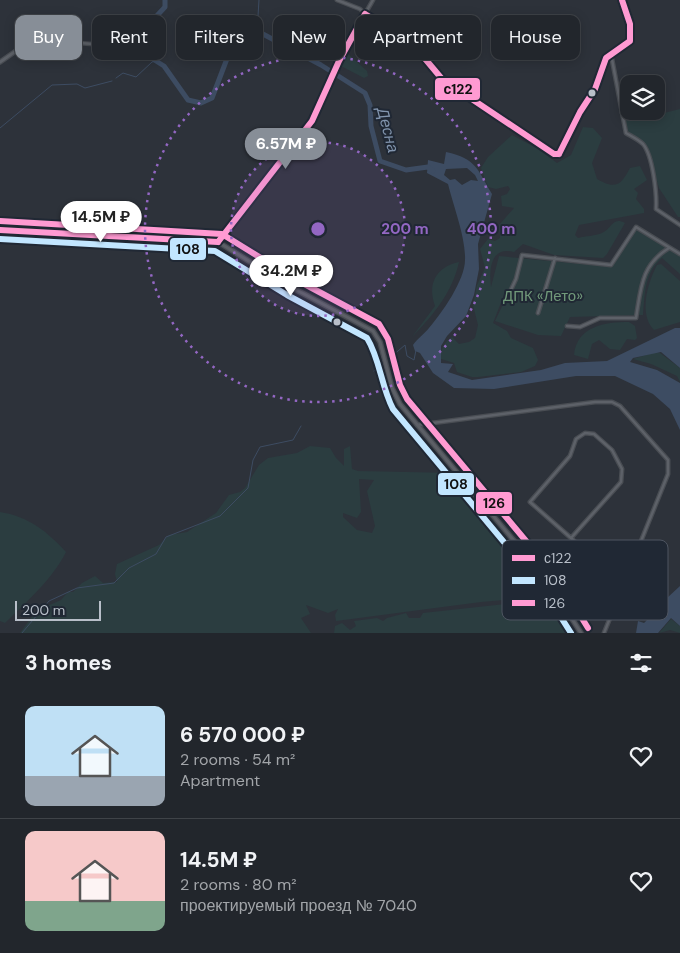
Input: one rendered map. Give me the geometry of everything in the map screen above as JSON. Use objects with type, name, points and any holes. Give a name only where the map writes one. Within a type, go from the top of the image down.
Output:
[{"type":"main road","points":[[0,230],[218,242],[291,287],[374,331],[381,345],[392,388],[400,404],[513,540]]},
{"type":"main road","points":[[573,620],[581,633]]},
{"type":"street","points":[[337,0],[360,9],[411,42],[442,79],[554,154],[559,154]]},
{"type":"street","points":[[218,242],[312,121],[339,61],[373,0]]},
{"type":"street","points":[[559,154],[580,112],[595,89],[606,58],[611,53],[628,45],[632,37],[622,0]]},
{"type":"street","points":[[0,62],[15,52]]},
{"type":"street","points":[[611,53],[626,133],[643,145],[654,180],[656,209],[680,225]]},
{"type":"street","points":[[559,154],[562,160]]},
{"type":"street","points":[[508,296],[516,279],[522,255],[611,265],[636,227],[680,254]]},
{"type":"street","points":[[567,326],[580,327],[600,318],[636,318],[644,277],[650,263],[656,256],[669,248]]},
{"type":"street","points":[[538,313],[555,258]]},
{"type":"street","points":[[417,425],[595,402],[612,402],[620,406],[668,460],[668,474],[641,540]]},
{"type":"street","points":[[571,538],[621,482],[622,469],[612,450],[594,434],[586,433],[576,439],[570,456],[530,502],[573,540]]},
{"type":"street","points":[[604,633],[609,620]]},
{"type":"green space","points":[[346,52],[367,71],[368,76],[364,78],[341,66],[343,60],[345,60]]},
{"type":"green space","points":[[680,109],[680,217],[678,217],[659,188],[647,146],[628,132],[626,120],[665,120],[665,113]]},
{"type":"green space","name":"ДПК «Лето»","points":[[583,127],[593,128],[602,138],[592,163],[597,179],[613,185],[617,184],[621,182],[630,168],[640,166],[647,180],[634,189],[638,193],[636,199],[644,209],[644,213],[579,225],[575,235],[578,238],[602,233],[617,221],[625,223],[603,258],[554,255],[523,244],[514,252],[506,251],[500,253],[496,256],[491,267],[491,287],[499,256],[612,267],[636,230],[680,256],[680,274],[662,258],[652,270],[646,284],[643,315],[570,317],[561,336],[538,335],[495,321],[507,296],[504,295],[493,323],[507,331],[511,338],[533,348],[538,360],[535,366],[521,372],[478,377],[457,372],[454,363],[441,359],[442,349],[452,337],[459,344],[469,342],[475,338],[478,325],[473,305],[477,285],[485,268],[480,249],[488,239],[495,241],[500,238],[499,225],[514,208],[502,206],[501,196],[507,194],[510,189],[508,186],[496,189],[488,187],[481,168],[488,157],[512,135],[538,149],[557,163],[571,155]]},
{"type":"green space","points":[[459,262],[447,293],[428,320],[412,337],[435,306],[432,291],[435,278],[444,268]]},
{"type":"green space","points":[[661,264],[680,281],[680,322],[654,330],[646,315],[646,298],[657,265]]},
{"type":"green space","points":[[629,322],[635,326],[637,338],[635,340],[627,339],[620,350],[610,349],[599,340],[592,344],[588,359],[574,355],[576,345],[586,332],[602,325]]},
{"type":"green space","points":[[655,352],[660,353],[680,368],[680,382],[677,376],[651,364],[633,359]]},
{"type":"green space","points":[[310,446],[330,448],[344,466],[344,449],[350,446],[352,469],[358,471],[455,473],[509,540],[502,540],[502,600],[336,621],[335,615],[338,609],[328,613],[306,605],[310,614],[301,618],[311,633],[20,633],[36,611],[61,600],[68,592],[73,592],[82,583],[95,576],[103,583],[117,582],[115,574],[117,564],[159,545],[169,535],[187,532],[216,513],[229,495],[240,492],[245,488],[259,465],[268,458],[297,453]],"holes":[[[359,479],[374,480],[367,491],[375,526],[372,533],[357,530],[343,517],[343,513],[357,518],[361,512]]]},
{"type":"green space","points":[[0,512],[20,517],[37,526],[66,552],[54,572],[5,623],[0,621]]},
{"type":"green space","points":[[502,604],[502,620],[567,620],[571,629],[577,633],[334,633],[335,626],[342,623],[350,630],[356,626],[354,621],[377,618],[383,621],[387,618],[406,613],[409,618],[420,618],[423,613]]},
{"type":"green space","points":[[671,619],[680,626],[680,633],[670,630],[659,633]]},
{"type":"water","points":[[446,152],[464,158],[475,166],[492,194],[478,244],[479,269],[474,295],[466,316],[447,336],[441,346],[441,363],[453,364],[448,372],[472,380],[541,370],[565,363],[607,361],[675,328],[680,328],[680,368],[661,352],[633,358],[630,362],[657,370],[680,383],[680,430],[670,409],[653,394],[615,376],[576,376],[494,389],[454,388],[433,373],[420,353],[415,351],[413,345],[434,322],[452,296],[461,277],[465,260],[461,232],[448,184],[427,173],[428,160],[444,164]],"holes":[[[467,168],[475,175],[478,181],[471,180],[462,185],[455,179],[450,180],[444,175],[446,169]]]},
{"type":"water","points":[[680,586],[680,626],[671,618],[658,633],[636,633],[638,621],[644,623],[647,620],[668,620],[668,597]]},
{"type":"waterway","name":"Десна","points":[[165,0],[165,7],[152,21],[138,24],[134,30],[133,40],[148,56],[164,66],[188,100],[201,103],[212,98],[233,43],[246,34],[261,33],[321,65],[365,93],[370,105],[371,126],[380,161],[406,170],[428,167],[433,171]]},
{"type":"waterway","points":[[258,15],[259,0]]},
{"type":"waterway","points":[[116,78],[123,73],[136,77],[152,62],[156,61]]},
{"type":"waterway","points":[[0,128],[52,85],[77,84],[85,88],[112,81]]},
{"type":"waterway","points":[[391,357],[405,345],[407,356],[414,360],[416,350]]},
{"type":"waterway","points":[[374,371],[383,359]]},
{"type":"waterway","points":[[22,633],[49,601],[77,588],[114,583],[129,568],[156,554],[166,537],[220,516],[248,488],[253,460],[260,447],[293,440],[301,426]]},
{"type":"transit line","name":"с122","points":[[559,154],[580,112],[595,89],[606,58],[630,41],[630,24],[622,0]]},
{"type":"transit line","name":"с122","points":[[365,14],[411,42],[442,79],[554,154],[559,154]]},
{"type":"transit line","name":"с122","points":[[218,242],[312,121],[339,61],[365,14]]},
{"type":"transit line","name":"126","points":[[0,221],[222,234],[295,279],[379,324],[388,339],[400,385],[407,399],[525,540]]},
{"type":"transit line","name":"с122","points":[[0,230],[218,242]]},
{"type":"transit line","name":"108","points":[[0,239],[215,251],[287,295],[367,338],[375,355],[393,409],[502,540]]},
{"type":"transit line","name":"108","points":[[563,620],[571,633]]},
{"type":"transit line","name":"126","points":[[583,620],[588,628]]}]
